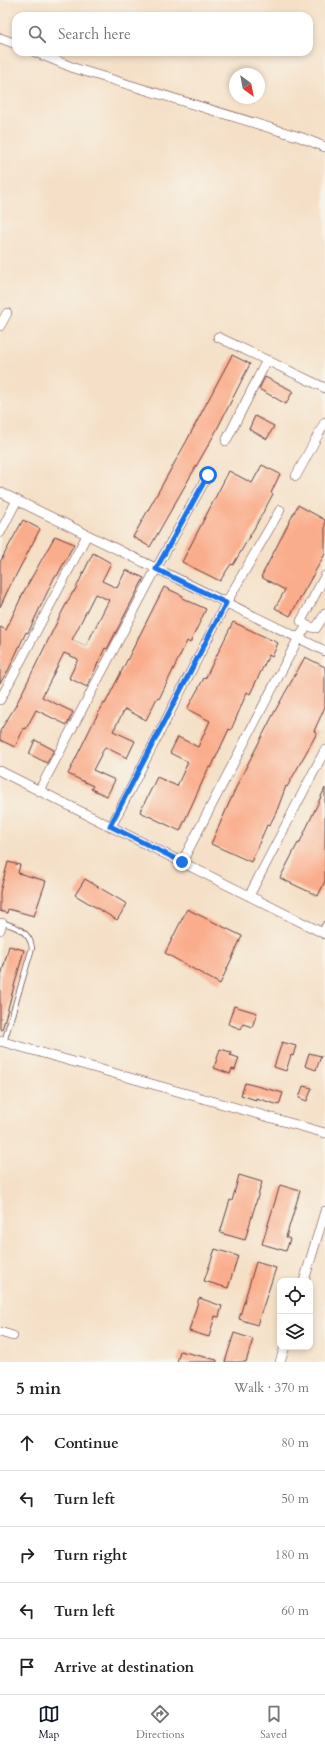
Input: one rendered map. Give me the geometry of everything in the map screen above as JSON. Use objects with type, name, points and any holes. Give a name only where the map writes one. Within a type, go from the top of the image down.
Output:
[{"type":"street","points":[[0,38],[12,42]]},
{"type":"street","points":[[45,56],[74,68],[300,137],[325,147]]},
{"type":"street","points":[[0,326],[6,313]]},
{"type":"street","points":[[218,337],[325,388]]},
{"type":"street","points":[[226,441],[267,360]]},
{"type":"street","points":[[296,476],[325,422]]},
{"type":"street","points":[[39,791],[156,569],[208,475]]},
{"type":"street","points":[[0,492],[325,651]]},
{"type":"street","points":[[0,533],[17,500]]},
{"type":"street","points":[[110,826],[226,603],[280,510]]},
{"type":"street","points":[[0,700],[87,535]]},
{"type":"street","points":[[325,576],[301,618],[302,623],[316,628],[325,614]]},
{"type":"street","points":[[182,862],[298,639],[307,626]]},
{"type":"street","points":[[249,896],[325,750]]},
{"type":"street","points":[[0,772],[249,896],[324,930]]},
{"type":"street","points":[[2,1042],[325,1133]]},
{"type":"street","points":[[305,1278],[325,1211]]},
{"type":"street","points":[[0,1332],[13,1336]]},
{"type":"street","points":[[280,1362],[284,1350]]},
{"type":"lane","points":[[1,925],[13,926],[23,932],[28,936],[32,948],[2,1042]]},
{"type":"building","points":[[232,355],[250,364],[214,435],[150,547],[133,537],[185,444]]},
{"type":"building","points":[[265,377],[293,391],[286,404],[259,389]]},
{"type":"building","points":[[255,416],[274,426],[267,439],[249,429]]},
{"type":"building","points":[[262,465],[280,474],[271,493],[273,494],[233,565],[231,564],[220,581],[182,562],[229,471],[252,483]]},
{"type":"building","points":[[298,505],[325,520],[325,554],[290,616],[275,608],[285,590],[261,577]]},
{"type":"building","points":[[23,520],[40,529],[13,579],[0,607],[0,562]]},
{"type":"building","points":[[55,536],[74,544],[57,576],[55,576],[28,633],[26,632],[8,671],[0,683],[0,627],[6,630],[24,591]]},
{"type":"building","points":[[93,553],[111,563],[102,581],[117,588],[126,570],[144,578],[107,649],[105,648],[87,687],[69,678],[78,659],[64,653],[42,697],[73,712],[67,725],[36,710],[26,729],[24,728],[15,747],[0,740],[0,731],[15,707],[63,610],[74,592]],"holes":[[[95,594],[109,600],[86,646],[72,640]]]},
{"type":"building","points":[[164,587],[183,596],[182,598],[206,609],[190,643],[187,641],[159,699],[157,698],[146,720],[125,709],[113,731],[135,741],[127,758],[105,747],[93,770],[115,780],[107,796],[91,789],[93,786],[68,774]]},
{"type":"building","points":[[233,622],[278,643],[272,657],[269,655],[250,694],[247,692],[231,730],[229,729],[211,768],[209,767],[180,831],[140,812],[157,777],[177,786],[188,762],[170,753],[178,737],[198,747],[210,721],[187,709],[204,678],[205,679]]},
{"type":"building","points":[[305,657],[325,667],[325,707],[314,731],[317,733],[287,787],[286,786],[276,813],[269,826],[267,825],[251,862],[211,844],[238,783]]},
{"type":"building","points":[[35,740],[54,750],[47,763],[29,754]]},
{"type":"building","points":[[325,788],[325,881],[318,896],[280,878],[298,843],[299,844]]},
{"type":"building","points":[[8,862],[20,865],[18,873],[46,881],[34,916],[8,909],[7,913],[0,911],[0,892]]},
{"type":"building","points":[[85,879],[127,904],[117,920],[75,895]]},
{"type":"building","points":[[187,909],[242,936],[220,984],[165,953]]},
{"type":"building","points":[[9,946],[24,950],[2,1030],[0,1029],[0,980]]},
{"type":"building","points":[[234,1006],[257,1013],[252,1027],[243,1024],[241,1029],[228,1024]]},
{"type":"building","points":[[282,1042],[296,1046],[293,1056],[291,1055],[286,1071],[274,1067]]},
{"type":"building","points":[[220,1049],[231,1052],[230,1055],[239,1058],[235,1070],[232,1069],[230,1074],[214,1068]]},
{"type":"building","points":[[309,1053],[321,1056],[316,1070],[305,1066]]},
{"type":"building","points":[[245,1083],[283,1093],[279,1105],[241,1095]]},
{"type":"building","points":[[303,1086],[312,1088],[307,1101],[299,1098]]},
{"type":"building","points":[[239,1175],[262,1182],[245,1240],[220,1233],[230,1200],[232,1201]]},
{"type":"building","points":[[280,1185],[300,1191],[286,1237],[290,1239],[286,1251],[262,1244]]},
{"type":"building","points":[[215,1249],[238,1256],[228,1288],[204,1281]]},
{"type":"building","points":[[256,1262],[276,1268],[257,1325],[239,1319]]},
{"type":"building","points":[[199,1298],[222,1306],[219,1317],[215,1316],[209,1337],[189,1331]]},
{"type":"building","points":[[234,1333],[253,1339],[246,1362],[225,1362]]},
{"type":"building","points":[[180,1351],[217,1360],[217,1362],[177,1362]]},
{"type":"route","points":[[182,862],[110,826],[226,603],[156,569],[208,475]]}]
